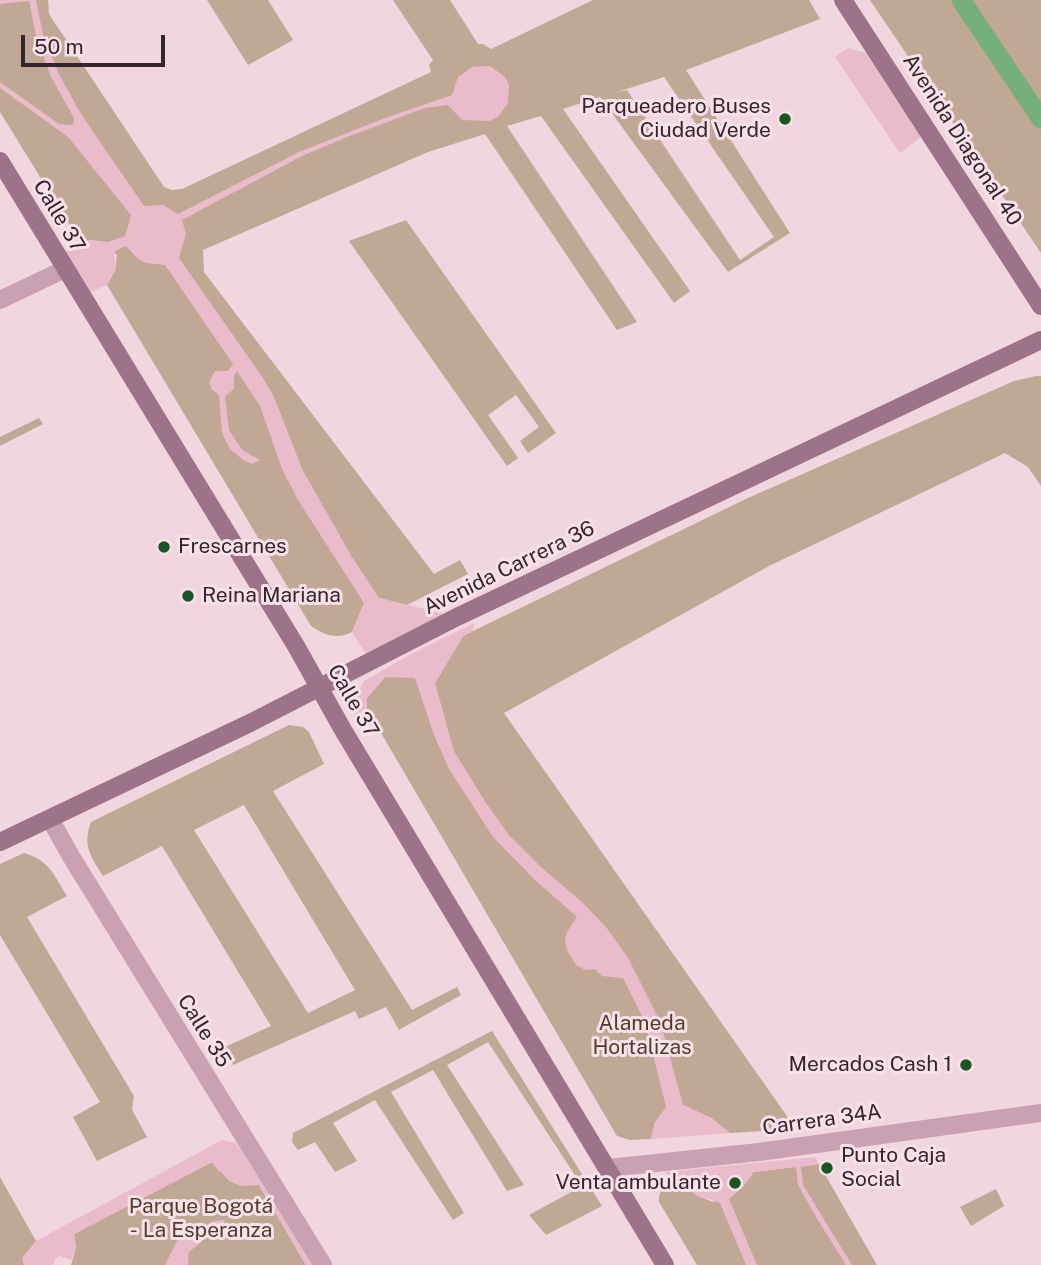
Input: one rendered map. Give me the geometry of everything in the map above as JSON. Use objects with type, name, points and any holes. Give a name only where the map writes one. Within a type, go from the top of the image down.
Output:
[{"type":"main road","name":"Avenida Diagonal 40","points":[[843,0],[1041,306]]},
{"type":"main road","name":"Calle 37","points":[[0,161],[608,1168],[661,1264]]},
{"type":"main road","name":"Avenida Carrera 36","points":[[0,842],[457,617],[1041,340]]},
{"type":"street","points":[[0,300],[65,269]]},
{"type":"street","name":"Calle 35","points":[[50,819],[323,1265]]},
{"type":"street","name":"Carrera 34A","points":[[608,1168],[759,1152],[1041,1113]]},
{"type":"green space","points":[[0,0],[48,0],[49,14],[164,187],[172,190],[182,189],[431,72],[429,65],[433,60],[393,0],[450,0],[478,44],[491,49],[593,0],[809,0],[820,19],[686,70],[790,233],[728,272],[600,97],[563,109],[690,291],[674,303],[541,116],[507,126],[637,322],[617,330],[485,134],[428,152],[203,250],[204,272],[434,574],[460,560],[468,574],[407,605],[371,596],[364,603],[352,632],[341,636],[326,634],[311,626],[107,285],[115,271],[117,255],[91,240],[81,243],[0,112]],"holes":[[[664,77],[774,237],[740,260],[627,90],[617,92]]]},
{"type":"green space","points":[[207,0],[268,0],[293,40],[248,65]]},
{"type":"green space","points":[[870,0],[1041,0],[1041,253]]},
{"type":"green space","points":[[406,220],[556,433],[528,453],[520,441],[539,427],[516,395],[488,415],[518,458],[507,466],[349,241]]},
{"type":"green space","name":"Alameda Hortalizas","points":[[1041,376],[1041,486],[1028,467],[1005,453],[769,566],[504,713],[796,1129],[730,1133],[711,1118],[683,1105],[655,1122],[651,1139],[630,1140],[617,1136],[367,709],[367,698],[385,677],[415,677],[435,683],[463,636],[748,498],[1014,381]]},
{"type":"green space","points":[[39,418],[43,424],[0,446],[0,437]]},
{"type":"green space","points":[[289,725],[303,727],[309,732],[324,764],[273,791],[412,1010],[457,987],[461,995],[399,1030],[386,1007],[359,1019],[355,1011],[233,1065],[225,1047],[271,1026],[162,846],[103,876],[88,844],[91,822]],"holes":[[[244,805],[355,990],[308,1013],[194,830]]]},
{"type":"green space","points":[[24,853],[45,864],[67,896],[27,917],[134,1096],[132,1110],[147,1137],[97,1161],[73,1117],[100,1102],[0,935],[0,864]]},
{"type":"green space","points":[[492,1031],[602,1206],[546,1235],[529,1215],[582,1186],[488,1042],[447,1065],[524,1185],[507,1191],[433,1070],[391,1092],[464,1213],[453,1220],[375,1100],[333,1123],[357,1161],[335,1172],[315,1142],[298,1150],[292,1142],[293,1133]]},
{"type":"green space","name":"Parque Bogotá - La Esperanza","points":[[212,1162],[219,1171],[259,1185],[306,1265],[71,1265],[76,1247],[74,1234]]},
{"type":"green space","points":[[819,1164],[877,1265],[697,1265],[659,1202],[664,1188],[677,1181],[696,1195],[713,1202],[736,1191],[753,1172]]},
{"type":"green space","points":[[0,1177],[36,1241],[23,1258],[24,1265],[0,1265]]},
{"type":"green space","points":[[996,1189],[1004,1206],[971,1226],[960,1207]]},
{"type":"shaded area","points":[[0,0],[36,0],[43,35],[59,74],[81,114],[144,206],[163,205],[178,214],[299,152],[452,95],[458,77],[472,67],[490,66],[505,77],[509,85],[508,103],[498,117],[489,121],[462,120],[448,105],[425,108],[302,156],[182,220],[186,234],[179,258],[263,378],[274,397],[303,471],[352,557],[379,598],[445,614],[366,654],[352,632],[364,603],[298,500],[282,469],[260,406],[237,371],[234,376],[234,389],[225,396],[229,430],[242,450],[260,460],[252,464],[230,449],[222,433],[219,395],[212,390],[209,382],[215,371],[228,371],[233,364],[165,265],[146,263],[126,246],[115,251],[115,271],[107,285],[90,292],[65,252],[91,240],[108,242],[125,236],[131,215],[68,137],[0,88],[0,82],[59,124],[73,125],[74,118],[51,77],[36,35],[29,1],[0,4]]},
{"type":"shaded area","points":[[848,48],[869,54],[921,137],[900,153],[835,57]]},
{"type":"shaded area","points":[[474,623],[473,631],[463,636],[435,683],[454,751],[509,835],[583,903],[606,927],[628,958],[660,1021],[683,1105],[710,1118],[730,1133],[651,1139],[655,1122],[666,1107],[645,1022],[623,978],[602,976],[595,969],[585,970],[576,965],[567,950],[565,940],[577,917],[535,880],[493,837],[449,769],[434,735],[415,678],[385,677],[367,698],[367,709],[356,717],[354,707],[364,681]]},
{"type":"shaded area","points":[[222,1140],[236,1143],[313,1265],[306,1265],[259,1185],[241,1186],[229,1181],[212,1162],[74,1234],[76,1247],[71,1260],[60,1256],[55,1259],[53,1265],[24,1265],[22,1258],[36,1241]]},
{"type":"shaded area","points":[[815,1157],[819,1164],[801,1167],[803,1185],[852,1265],[846,1265],[816,1217],[798,1185],[796,1167],[754,1172],[743,1187],[729,1199],[757,1265],[746,1265],[720,1203],[696,1195],[664,1172]]},
{"type":"shaded area","points":[[225,1220],[222,1231],[211,1234],[189,1252],[188,1265],[165,1265],[179,1237],[192,1234],[213,1221]]},
{"type":"waterway","points":[[961,0],[1041,119]]},
{"type":"place","name":"Parqueadero Buses Ciudad Verde","points":[[785,119]]},
{"type":"place","name":"Frescarnes","points":[[164,547]]},
{"type":"place","name":"Reina Mariana","points":[[188,596]]},
{"type":"place","name":"Mercados Cash 1","points":[[966,1065]]},
{"type":"place","name":"Punto Caja Social","points":[[827,1168]]},
{"type":"place","name":"Venta ambulante","points":[[735,1183]]}]
